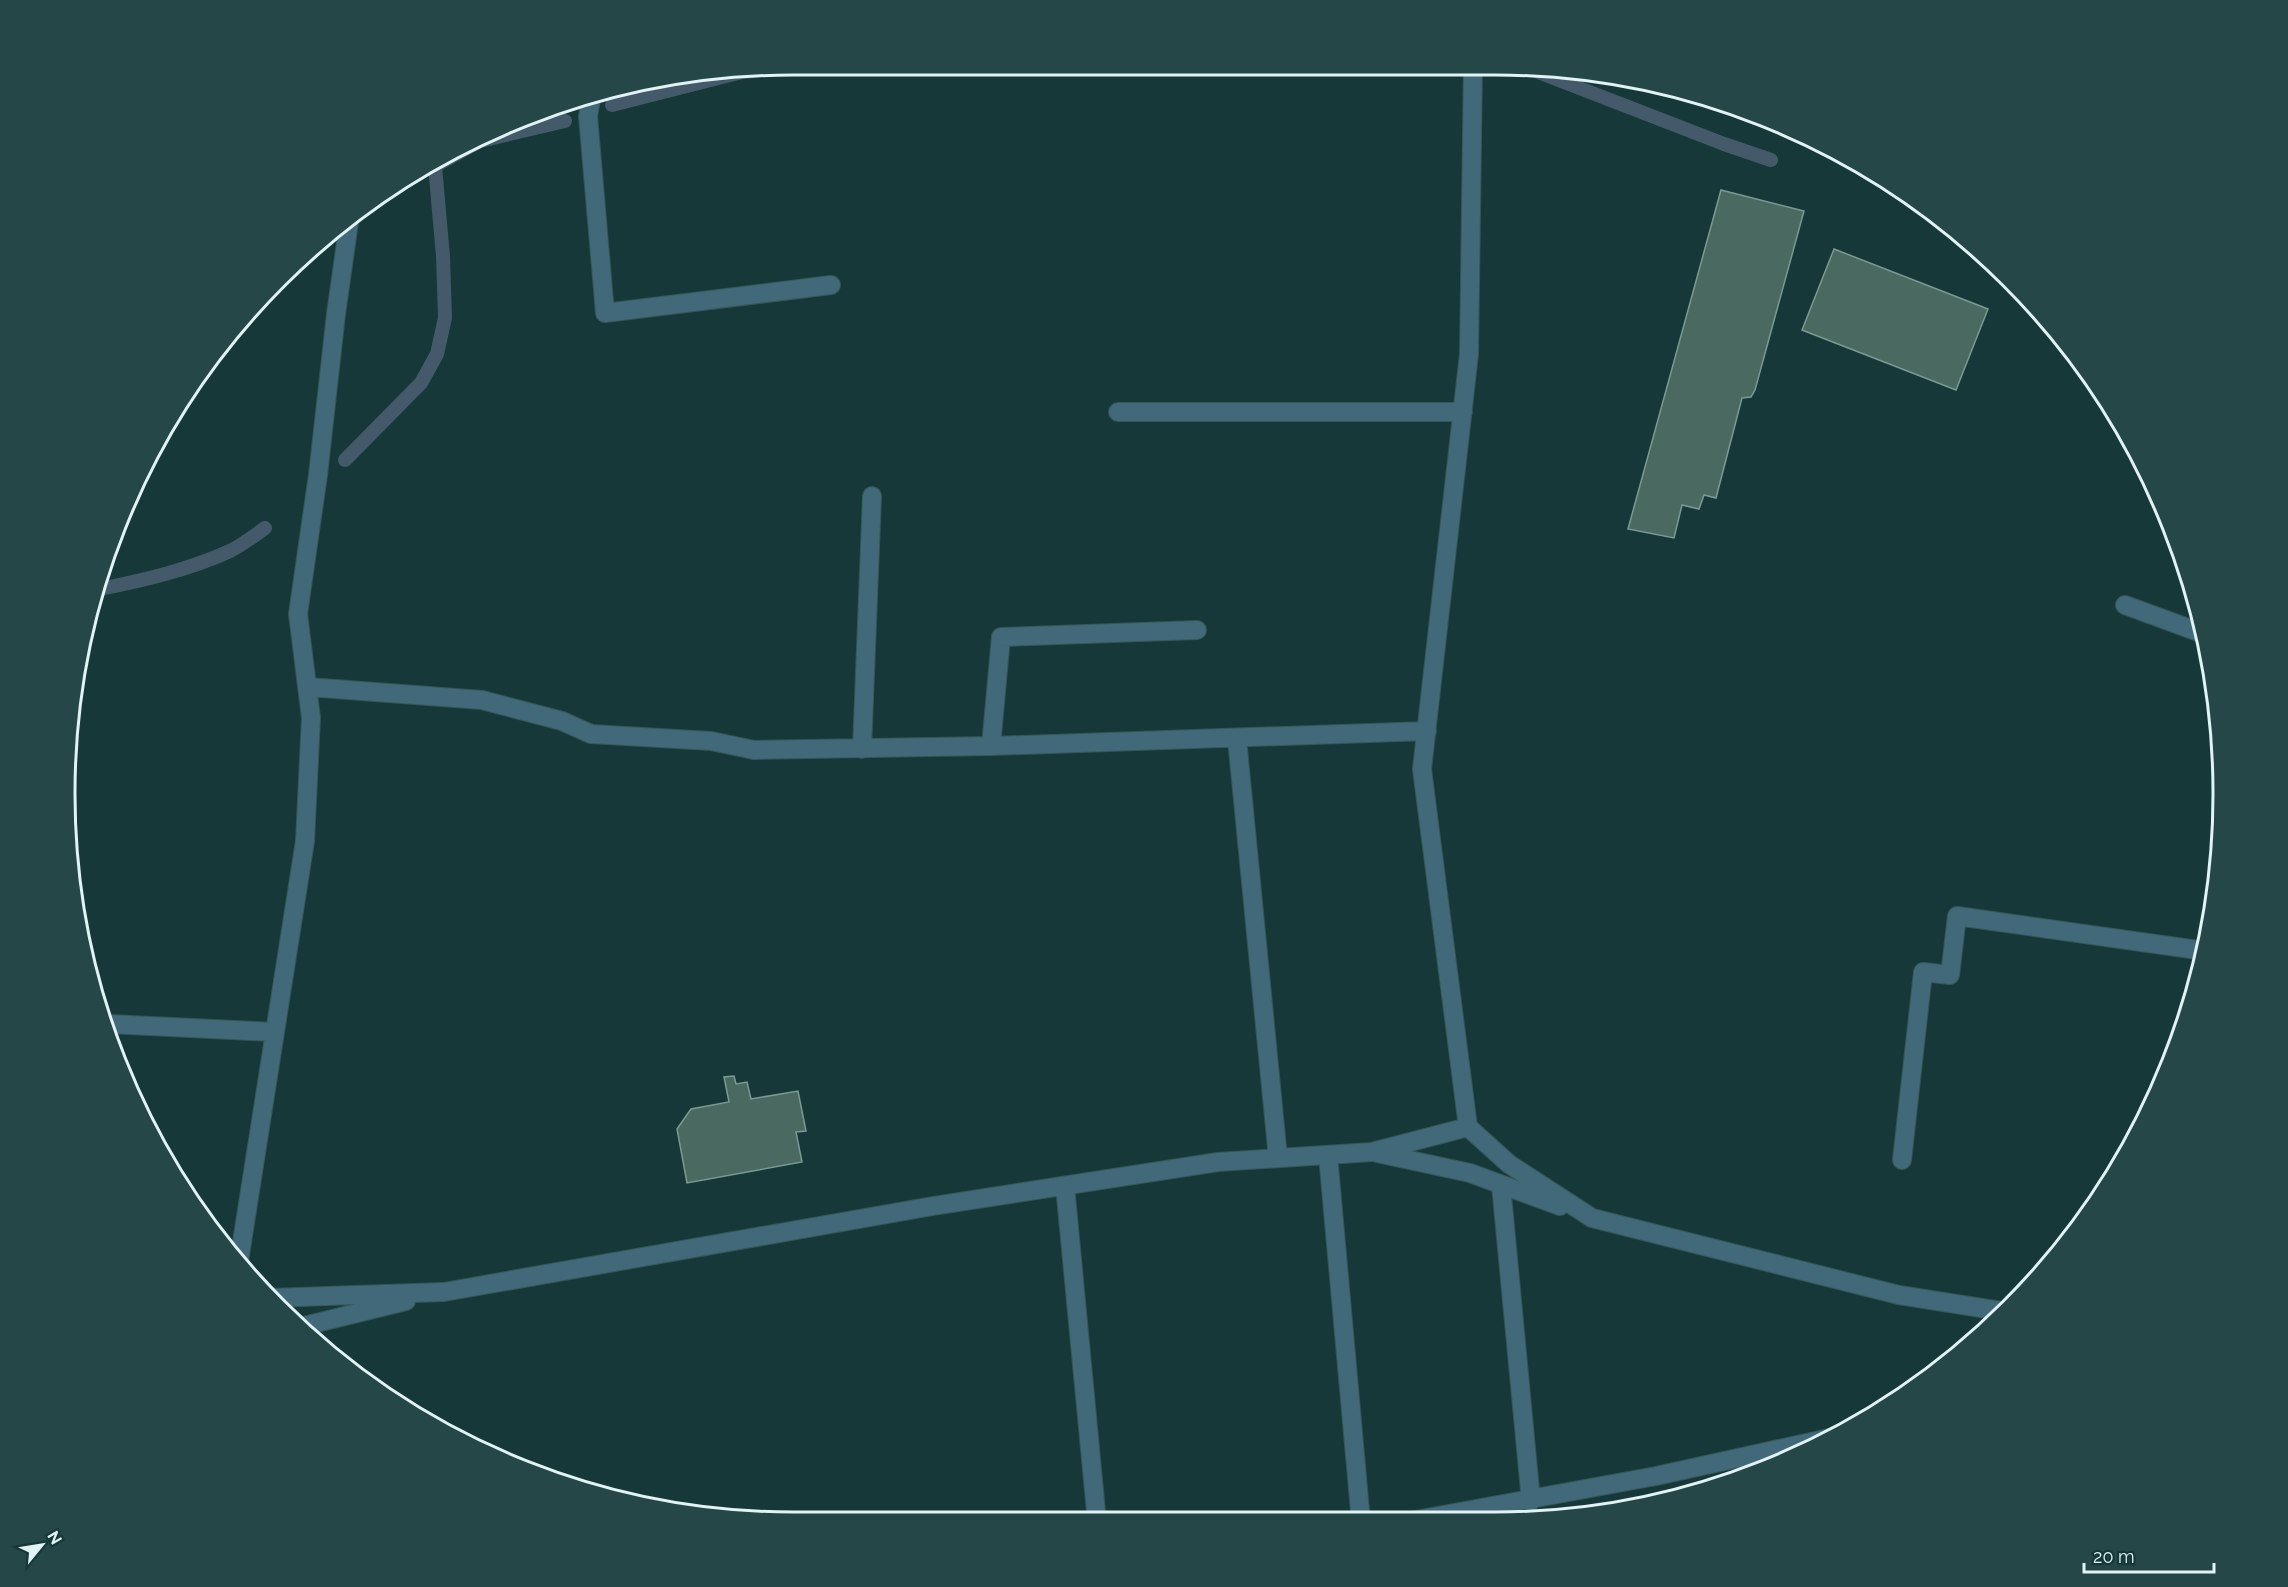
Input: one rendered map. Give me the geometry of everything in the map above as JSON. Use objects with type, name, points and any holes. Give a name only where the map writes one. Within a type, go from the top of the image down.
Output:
[{"type":"street","points":[[1473,75],[1469,354],[1422,769],[1468,1127],[1509,1164],[1592,1218]]},
{"type":"street","points":[[590,105],[588,116],[605,313],[831,285]]},
{"type":"street","points":[[240,1252],[304,841],[311,718],[298,614],[318,475],[348,230]]},
{"type":"street","points":[[1118,412],[1463,412]]},
{"type":"street","points":[[862,749],[872,496]]},
{"type":"street","points":[[2125,605],[2194,630]]},
{"type":"street","points":[[991,746],[1001,637],[1197,630]]},
{"type":"street","points":[[308,687],[482,700],[562,721],[591,734],[711,741],[754,750],[991,746],[1426,731]]},
{"type":"street","points":[[1237,739],[1278,1158]]},
{"type":"street","points":[[1902,1161],[1923,972],[1950,975],[1958,916],[2196,950]]},
{"type":"street","points":[[113,1024],[274,1032]]},
{"type":"street","points":[[310,1325],[444,1292],[933,1206],[1218,1162],[1372,1152],[1468,1127]]},
{"type":"street","points":[[1372,1152],[1470,1173],[1592,1218],[1899,1295],[1994,1310]]},
{"type":"street","points":[[1328,1155],[1360,1512]]},
{"type":"street","points":[[1501,1185],[1530,1501]]},
{"type":"street","points":[[1065,1186],[1096,1512]]},
{"type":"street","points":[[281,1298],[444,1292]]},
{"type":"street","points":[[1465,1512],[1656,1476],[1795,1446]]},
{"type":"building","points":[[1721,190],[1804,211],[1755,390],[1751,397],[1742,398],[1716,498],[1704,495],[1699,509],[1682,505],[1674,538],[1628,529]]},
{"type":"building","points":[[1834,249],[1988,309],[1956,390],[1802,330]]},
{"type":"building","points":[[734,1076],[736,1084],[747,1082],[751,1099],[798,1091],[806,1131],[796,1132],[802,1162],[687,1183],[677,1129],[691,1109],[729,1102],[724,1077]]},
{"type":"waterway","points":[[1554,78],[1771,160]]},
{"type":"waterway","points":[[612,105],[710,80]]},
{"type":"waterway","points":[[510,134],[565,121]]},
{"type":"waterway","points":[[345,460],[421,383],[437,354],[445,318],[443,256],[435,170]]},
{"type":"waterway","points":[[105,588],[198,564],[234,549],[265,528]]}]
